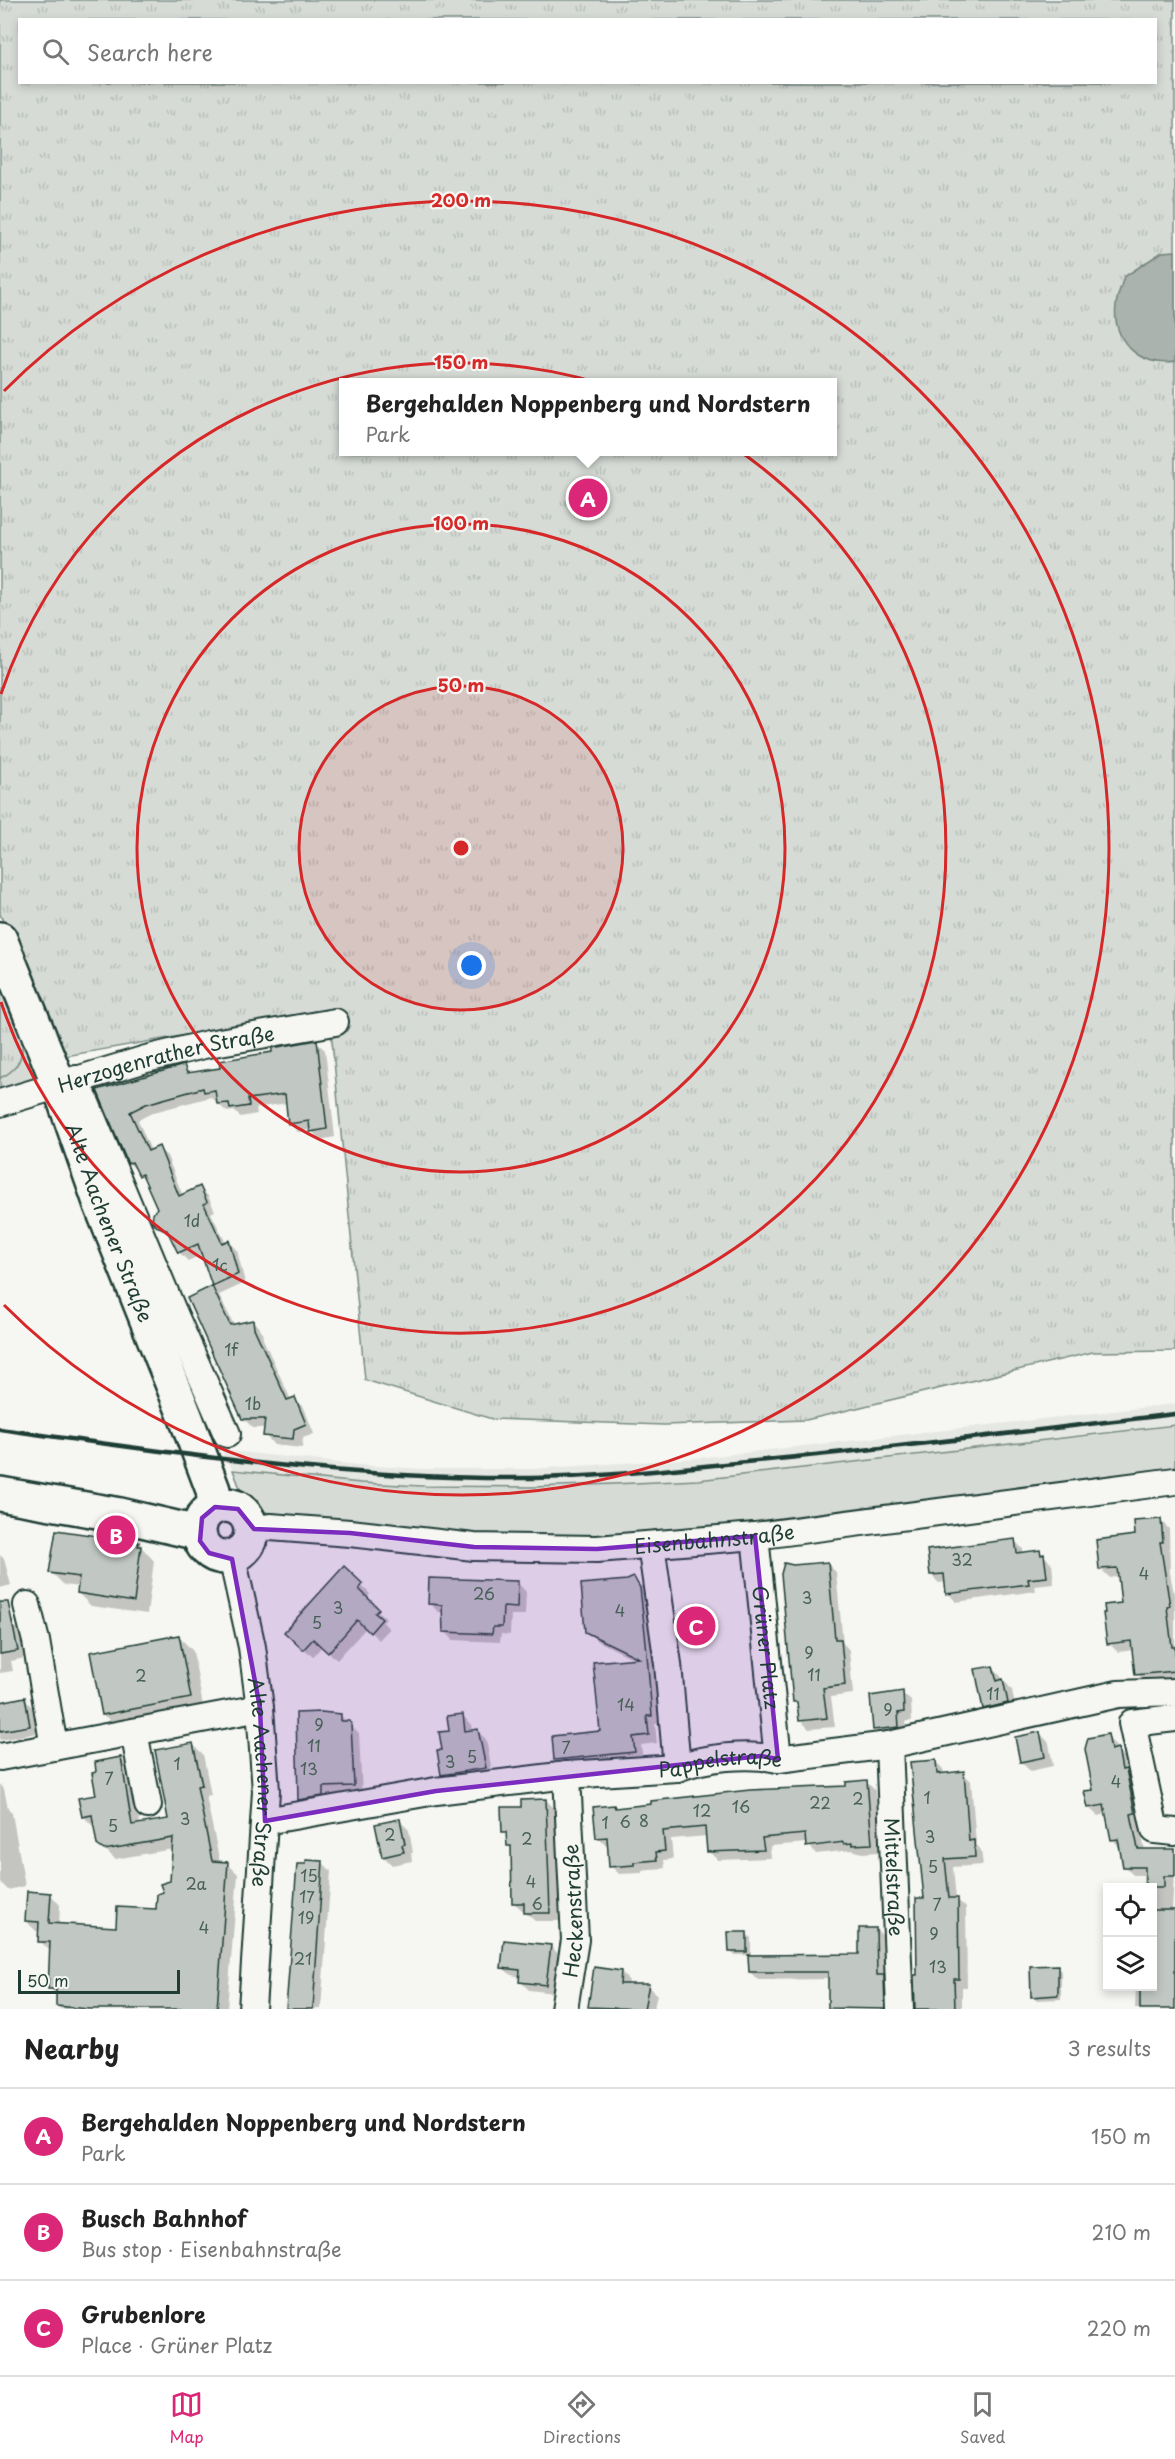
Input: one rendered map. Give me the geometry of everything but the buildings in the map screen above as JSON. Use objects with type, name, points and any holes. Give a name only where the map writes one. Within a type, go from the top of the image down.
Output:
[{"type":"street","name":"Alte Aachener Straße","points":[[0,939],[68,1082],[227,1434]]},
{"type":"street","name":"Herzogenrather Straße","points":[[0,1103],[208,1044],[335,1022]]},
{"type":"street","name":"Alte Aachener Straße","points":[[68,1082],[101,1204],[213,1490],[207,1520]]},
{"type":"street","name":"Eisenbahnstraße","points":[[251,1530],[270,1527],[338,1532],[474,1547],[597,1549],[755,1536],[1175,1481]]},
{"type":"street","points":[[0,1494],[130,1517],[207,1520],[231,1506],[238,1509],[249,1522],[251,1530],[246,1546],[232,1557],[216,1556],[209,1552],[204,1547],[207,1520]]},
{"type":"street","name":"Grüner Platz","points":[[755,1536],[778,1759]]},
{"type":"street","points":[[651,1545],[668,1664],[676,1768]]},
{"type":"street","name":"Alte Aachener Straße","points":[[232,1557],[252,1647],[260,1708],[266,1791],[252,2009]]},
{"type":"street","points":[[27,1605],[36,1641],[54,1747]]},
{"type":"street","name":"Pappelstraße","points":[[265,1821],[436,1791],[567,1775],[676,1768],[693,1762],[761,1756],[778,1759],[889,1744],[1118,1694],[1175,1692]]},
{"type":"street","points":[[0,1757],[260,1708]]},
{"type":"street","points":[[1175,1718],[1132,1723],[1155,1830],[1175,1832]]},
{"type":"street","points":[[134,1732],[148,1804]]},
{"type":"street","name":"Mittelstraße","points":[[889,1744],[900,2009]]},
{"type":"street","name":"Heckenstraße","points":[[564,2009],[575,1940],[567,1775]]},
{"type":"highlighted area","points":[[215,1507],[238,1509],[254,1529],[350,1533],[474,1547],[597,1549],[755,1536],[778,1759],[761,1756],[436,1791],[265,1821],[260,1708],[232,1559],[209,1553],[200,1541],[202,1518]]},
{"type":"shaded area","points":[[1175,251],[1175,362],[1150,361],[1130,349],[1118,330],[1116,305],[1118,295],[1124,277],[1162,252]]},
{"type":"shaded area","points":[[1175,1404],[1175,1425],[698,1480],[533,1487],[361,1483],[233,1470],[221,1450],[358,1465],[425,1469],[533,1469],[697,1458]]},
{"type":"green space","points":[[0,0],[1175,0],[1175,1351],[1093,1352],[806,1420],[664,1425],[492,1419],[365,1380],[329,1010],[60,1057],[0,914]]},
{"type":"green space","points":[[0,969],[47,1084],[0,1091]]},
{"type":"green space","points":[[0,980],[17,1019],[22,1047],[20,1059],[13,1070],[0,1078]]},
{"type":"green space","points":[[1175,1425],[1175,1470],[756,1528],[591,1538],[500,1538],[264,1512],[246,1504],[233,1470],[361,1483],[423,1486],[533,1487],[698,1480]]},
{"type":"railway","points":[[0,1429],[265,1464],[398,1475],[531,1478],[616,1474],[808,1456],[1175,1414]]},
{"type":"place","name":"Bergehalden Noppenberg und Nordstern","points":[[588,498]]},
{"type":"place","name":"Busch Bahnhof","points":[[116,1535]]},
{"type":"place","name":"Grubenlore","points":[[696,1626]]}]
